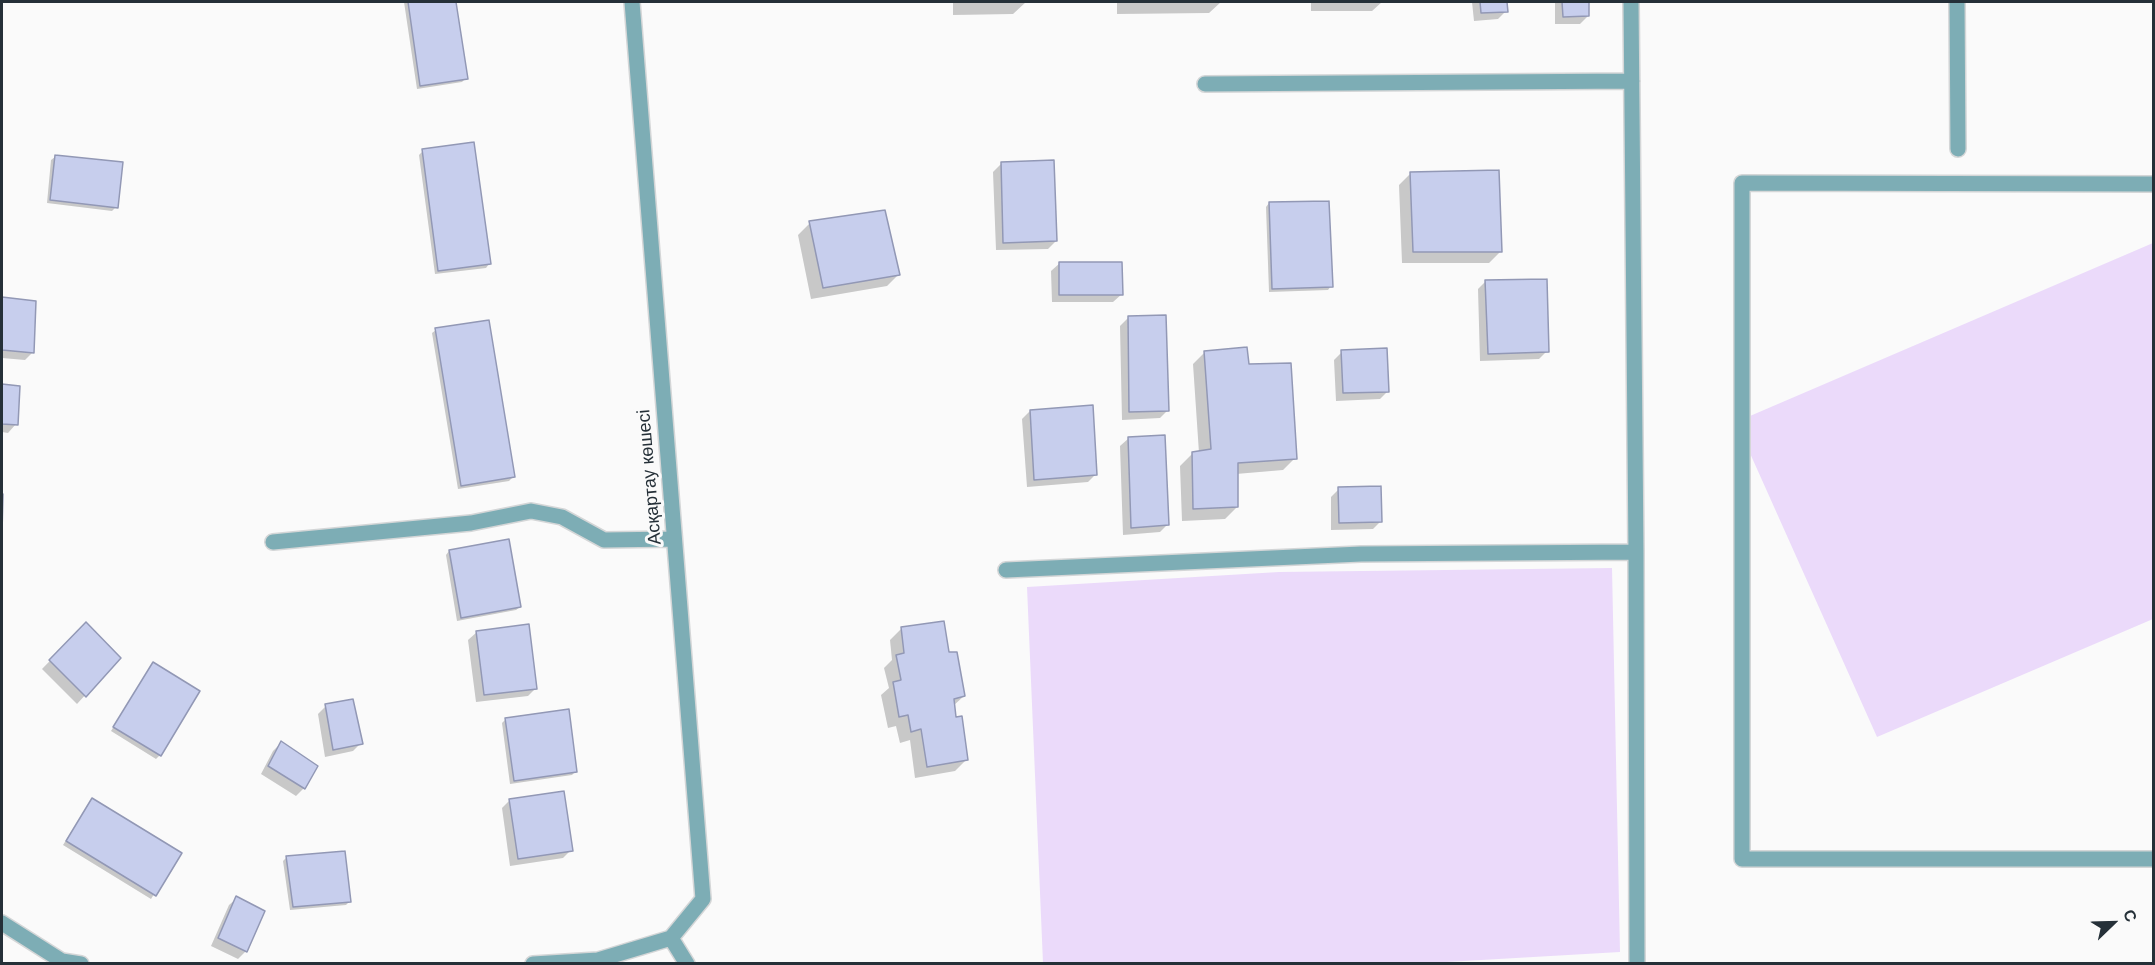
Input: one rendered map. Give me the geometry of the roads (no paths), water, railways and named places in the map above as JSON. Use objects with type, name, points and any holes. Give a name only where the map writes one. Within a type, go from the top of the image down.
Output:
[{"type":"street","name":"Асқартау көшесі","points":[[632,2],[703,899],[671,938]]},
{"type":"street","points":[[1631,2],[1637,963]]},
{"type":"street","points":[[1957,2],[1958,149]]},
{"type":"street","points":[[1205,84],[1632,81]]},
{"type":"street","points":[[2154,184],[1742,183],[1742,859],[2154,859]]},
{"type":"street","points":[[273,542],[471,523],[531,511],[562,517],[604,540],[674,539]]},
{"type":"street","points":[[1006,570],[1362,554],[1636,552]]},
{"type":"street","points":[[2,923],[62,961],[81,963]]},
{"type":"street","points":[[533,963],[598,960],[671,938],[687,963]]}]
